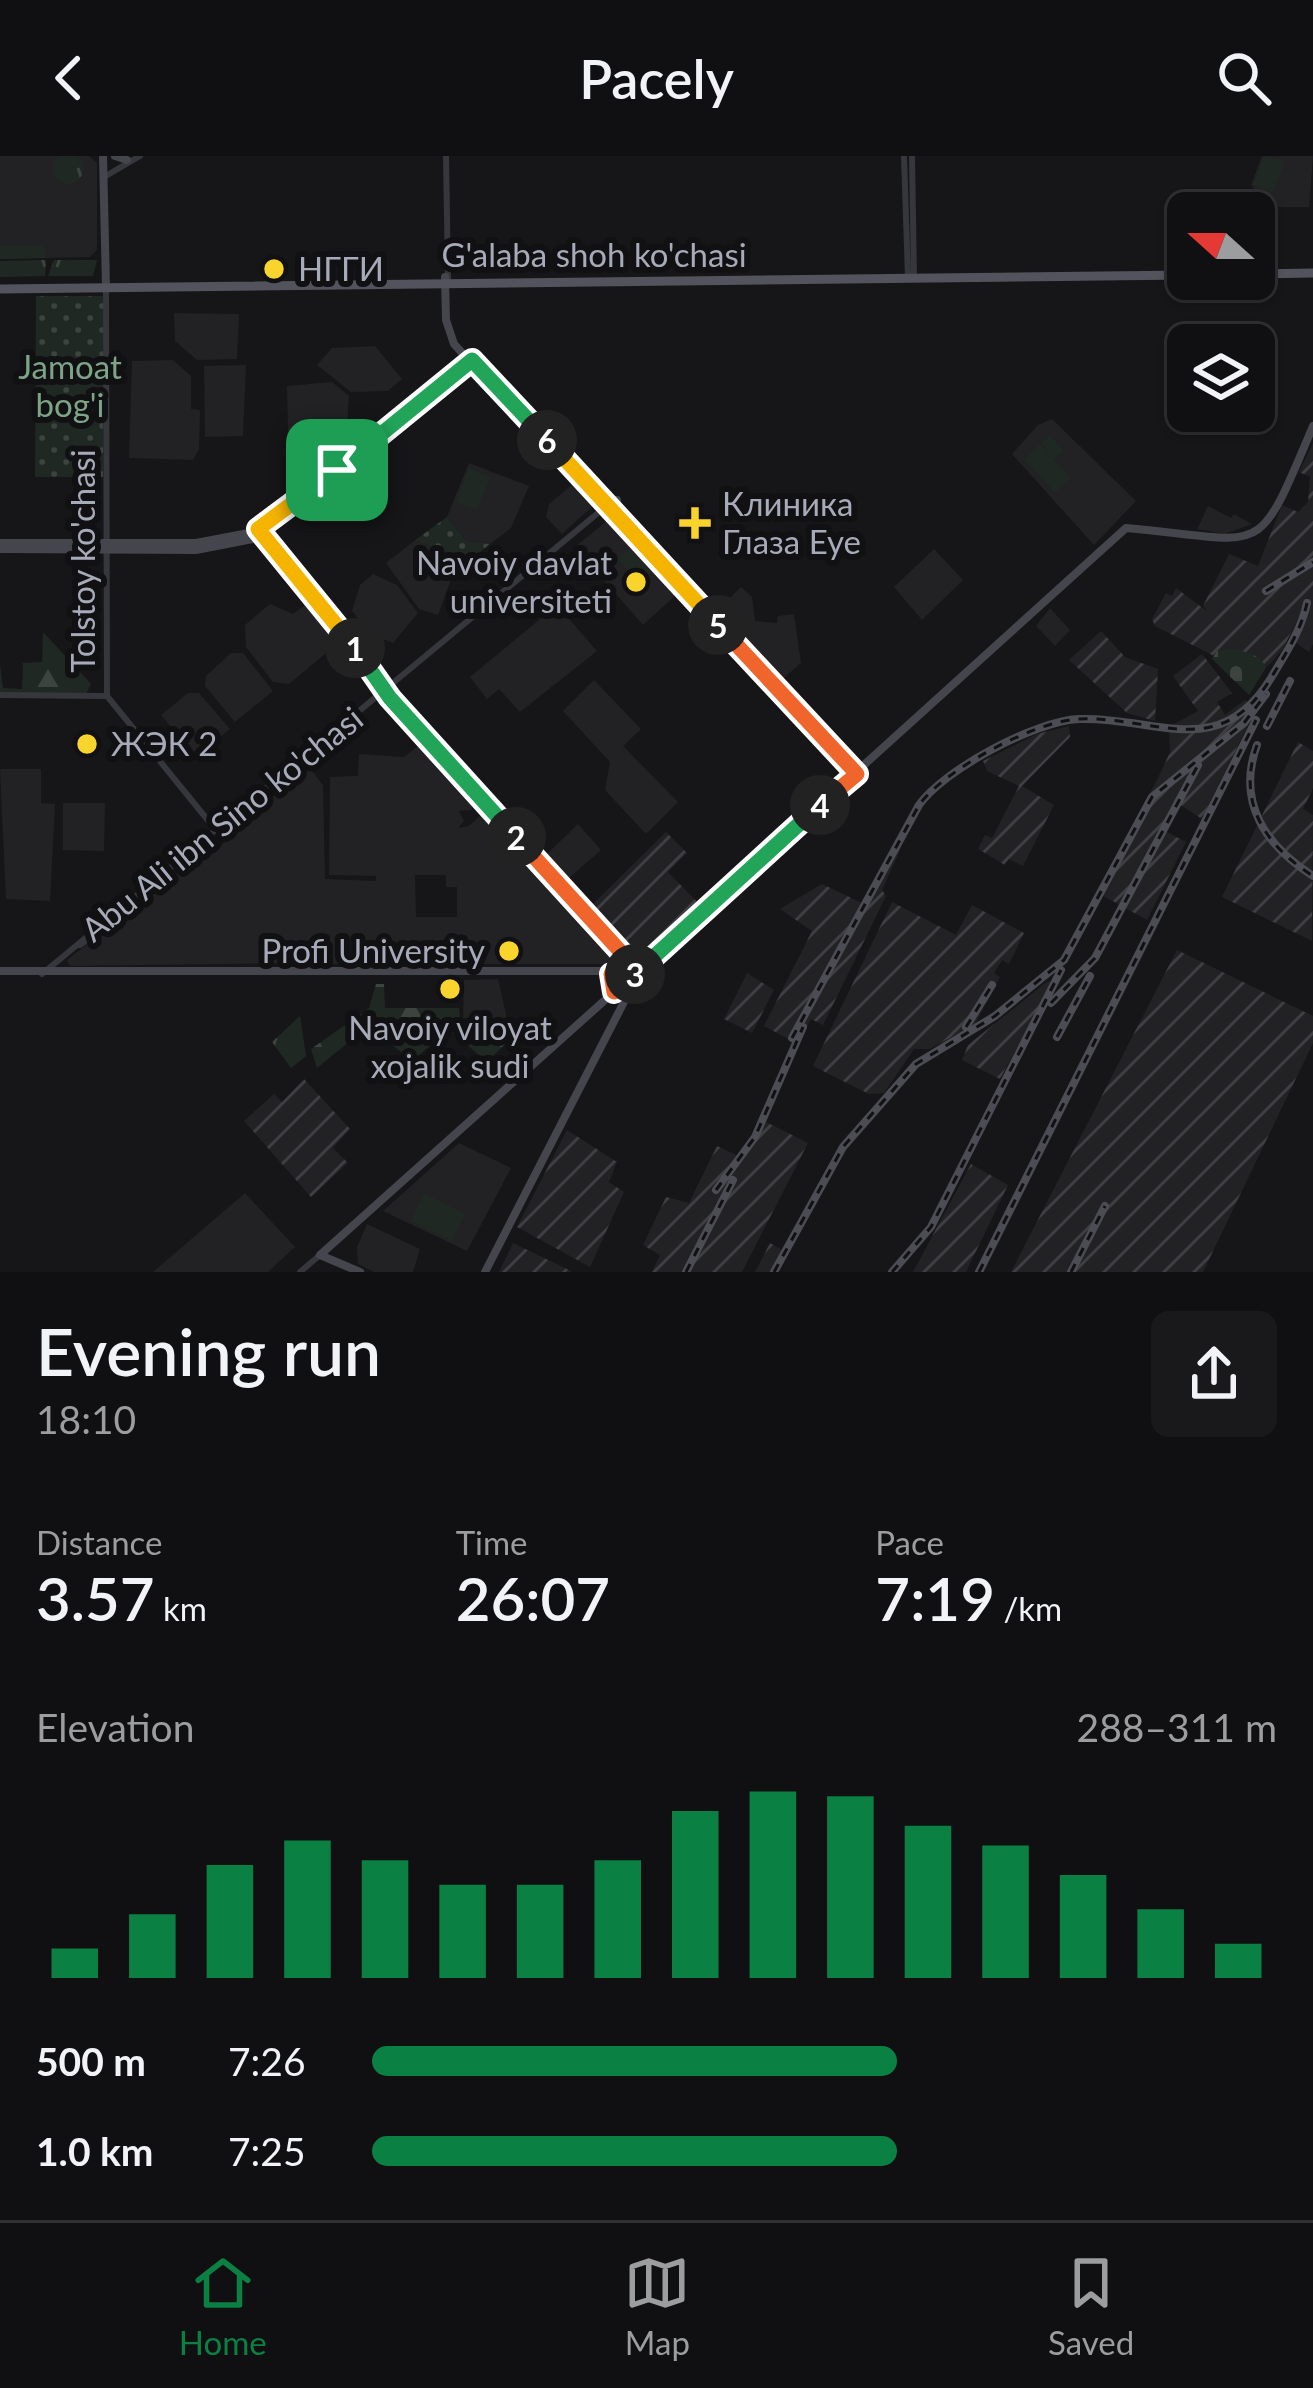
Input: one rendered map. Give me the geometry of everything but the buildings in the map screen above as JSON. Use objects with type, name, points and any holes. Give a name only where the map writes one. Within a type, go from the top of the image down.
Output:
[{"type":"main road","name":"Tolstoy ko'chasi","points":[[101,156],[106,284]]},
{"type":"main road","points":[[115,156],[133,157]]},
{"type":"main road","points":[[1275,272],[1313,271]]},
{"type":"main road","name":"G'alaba shoh ko'chasi","points":[[0,286],[1167,273]]},
{"type":"main road","points":[[446,280],[448,329],[473,363],[854,774]]},
{"type":"main road","points":[[0,546],[196,543],[258,534],[473,363]]},
{"type":"main road","points":[[651,961],[842,782],[1127,530],[1234,539],[1255,535],[1275,514],[1313,429]]},
{"type":"main road","points":[[320,1255],[332,1252],[1127,530]]},
{"type":"main road","points":[[258,534],[387,691],[624,952],[634,974],[625,1000],[484,1272]]},
{"type":"main road","points":[[844,764],[863,764]]},
{"type":"main road","points":[[842,782],[844,764]]},
{"type":"main road","points":[[624,952],[651,961]]},
{"type":"main road","points":[[609,973],[624,952]]},
{"type":"main road","points":[[44,972],[62,965],[634,974]]},
{"type":"main road","points":[[0,972],[609,973]]},
{"type":"main road","points":[[609,973],[614,992]]},
{"type":"main road","points":[[332,1252],[364,1272]]},
{"type":"street","points":[[445,156],[446,280]]},
{"type":"street","points":[[908,156],[911,276]]},
{"type":"street","points":[[105,176],[133,157]]},
{"type":"street","name":"Tolstoy ko'chasi","points":[[106,284],[107,696],[216,831]]},
{"type":"street","name":"Abu Ali ibn Sino ko'chasi","points":[[44,972],[606,509]]},
{"type":"street","points":[[0,695],[107,696]]},
{"type":"street","name":"Abu Ali ibn Sino ko'chasi","points":[[62,965],[216,831]]},
{"type":"street","points":[[625,1000],[656,988],[651,961]]},
{"type":"street","points":[[300,1272],[320,1255]]},
{"type":"shaded area","points":[[0,156],[89,156],[97,163],[97,250],[90,257],[0,259]]},
{"type":"shaded area","points":[[1262,156],[1313,156],[1309,207],[1275,207],[1275,192],[1257,192],[1251,185]]},
{"type":"shaded area","points":[[174,313],[239,314],[237,359],[197,360],[175,341]]},
{"type":"shaded area","points":[[375,346],[402,379],[388,391],[351,392],[317,365],[332,348]]},
{"type":"shaded area","points":[[173,360],[191,376],[191,409],[200,410],[199,449],[193,460],[129,458],[132,361]]},
{"type":"shaded area","points":[[246,365],[243,436],[205,437],[204,366]]},
{"type":"shaded area","points":[[332,382],[349,396],[347,425],[338,431],[288,431],[287,386]]},
{"type":"shaded area","points":[[1052,419],[1136,501],[1094,545],[1012,454],[1038,425]]},
{"type":"shaded area","points":[[1313,443],[1313,587],[1283,649],[1268,666],[1231,648],[1214,656],[1155,626],[1152,619],[1166,593],[1172,596],[1176,588],[1208,612],[1203,606],[1229,554],[1258,566],[1282,505],[1298,512],[1308,502],[1310,477],[1299,472]]},
{"type":"shaded area","points":[[469,463],[529,486],[511,528],[490,544],[466,541],[447,517]]},
{"type":"shaded area","points":[[575,482],[595,504],[562,534],[546,517],[549,504]]},
{"type":"shaded area","points":[[1208,506],[1252,524],[1225,534],[1197,529]]},
{"type":"shaded area","name":"Navoiy davlat universiteti","points":[[609,519],[678,593],[643,625],[575,547]]},
{"type":"shaded area","points":[[414,541],[427,542],[453,574],[438,615],[419,609],[386,563]]},
{"type":"shaded area","points":[[934,549],[963,580],[922,620],[894,587]]},
{"type":"shaded area","points":[[373,574],[397,585],[418,613],[393,643],[371,634],[352,611],[360,585]]},
{"type":"shaded area","points":[[741,587],[752,597],[755,621],[777,623],[778,616],[794,614],[801,663],[777,684],[713,615]]},
{"type":"shaded area","points":[[1313,587],[1313,644],[1309,652],[1289,638]]},
{"type":"shaded area","points":[[270,604],[293,614],[305,605],[337,644],[289,684],[273,682],[246,647],[245,625]]},
{"type":"shaded area","points":[[557,605],[597,651],[520,712],[499,689],[487,699],[470,677]]},
{"type":"shaded area","points":[[1050,608],[1070,630],[1055,646],[1036,626]]},
{"type":"shaded area","points":[[1101,631],[1125,657],[1158,669],[1155,721],[1127,713],[1069,660]]},
{"type":"shaded area","points":[[231,653],[243,653],[273,691],[235,722],[205,686],[206,676]]},
{"type":"shaded area","points":[[1202,654],[1232,693],[1217,702],[1225,715],[1245,700],[1257,707],[1202,819],[1179,804],[1165,831],[1186,842],[1147,920],[1098,893],[1170,752],[1169,727],[1198,711],[1173,676]]},
{"type":"shaded area","points":[[594,680],[641,729],[623,746],[678,802],[646,834],[605,790],[610,762],[563,711]]},
{"type":"shaded area","points":[[188,693],[199,693],[230,729],[195,757],[161,715]]},
{"type":"shaded area","points":[[1069,726],[1070,737],[1022,786],[1054,805],[1023,866],[1009,859],[1005,865],[978,849],[985,835],[992,838],[1019,786],[987,771],[983,761],[1037,734]]},
{"type":"shaded area","points":[[1298,742],[1313,751],[1313,788],[1303,809],[1313,815],[1312,941],[1222,897]]},
{"type":"shaded area","points":[[420,744],[474,803],[471,810],[459,811],[464,821],[458,828],[469,826],[485,811],[616,951],[605,964],[299,964],[298,953],[292,954],[292,963],[70,966],[67,960],[214,844],[220,848],[232,830],[309,767],[323,785],[325,879],[376,881],[376,876],[329,875],[330,777],[358,776],[359,754],[404,757]],"holes":[[[415,875],[446,875],[446,887],[457,887],[457,917],[416,917]]]},
{"type":"shaded area","points":[[0,769],[41,769],[41,803],[55,804],[50,901],[6,899]]},
{"type":"shaded area","points":[[63,803],[105,803],[104,851],[63,850]]},
{"type":"shaded area","points":[[578,824],[601,850],[569,878],[547,854]]},
{"type":"shaded area","points":[[666,832],[687,853],[668,872],[698,903],[648,951],[628,945],[592,905]]},
{"type":"shaded area","points":[[899,836],[900,850],[882,890],[886,896],[823,1025],[811,1019],[798,1044],[764,1026],[812,931],[780,909],[822,884],[862,903]]},
{"type":"shaded area","points":[[892,902],[956,935],[972,905],[1024,933],[1009,964],[1002,960],[994,973],[1000,977],[975,1024],[930,1049],[914,1049],[884,1093],[869,1094],[813,1066]]},
{"type":"shaded area","points":[[1177,950],[1313,1016],[1313,1043],[1203,1272],[1011,1272]]},
{"type":"shaded area","points":[[747,973],[774,990],[752,1033],[724,1019]]},
{"type":"shaded area","points":[[498,979],[507,1018],[463,1018],[464,980]]},
{"type":"shaded area","points":[[1048,981],[1052,983],[1000,1079],[962,1060],[968,1045]]},
{"type":"shaded area","points":[[304,1079],[350,1129],[333,1148],[348,1163],[311,1197],[244,1121],[274,1094],[282,1102]]},
{"type":"shaded area","points":[[762,1120],[808,1143],[742,1272],[652,1272],[660,1255],[643,1245],[666,1197],[689,1203],[717,1146],[738,1156]]},
{"type":"shaded area","points":[[567,1130],[617,1162],[609,1182],[624,1192],[590,1267],[517,1227]]},
{"type":"shaded area","points":[[459,1143],[511,1168],[467,1251],[383,1211]]},
{"type":"shaded area","points":[[971,1164],[1008,1185],[966,1272],[913,1272]]},
{"type":"shaded area","points":[[245,1193],[295,1247],[268,1272],[153,1272]]},
{"type":"shaded area","points":[[367,1224],[420,1249],[413,1272],[374,1272],[358,1264],[357,1247]]},
{"type":"shaded area","points":[[513,1243],[571,1271],[571,1272],[499,1272]]},
{"type":"shaded area","points":[[770,1243],[788,1253],[778,1272],[755,1272]]},
{"type":"green space","points":[[68,154],[79,158],[83,169],[79,180],[68,184],[57,180],[53,169],[57,158]]},
{"type":"green space","points":[[1264,156],[1285,161],[1273,192],[1253,185]]},
{"type":"green space","points":[[44,245],[45,258],[0,259],[0,246]]},
{"type":"green space","points":[[46,260],[45,276],[0,277],[0,261]]},
{"type":"green space","points":[[54,260],[97,260],[93,276],[48,276]]},
{"type":"green space","name":"Jamoat bog'i","points":[[36,296],[104,296],[103,477],[35,477]]},
{"type":"green space","points":[[1050,435],[1064,451],[1054,460],[1071,478],[1055,493],[1024,459],[1040,444],[1051,455],[1041,443]]},
{"type":"green space","points":[[469,468],[491,477],[477,510],[456,502]]},
{"type":"green space","points":[[447,517],[466,541],[490,544],[453,574],[427,543],[414,541]]},
{"type":"green space","points":[[631,548],[652,572],[639,583],[618,559]]},
{"type":"green space","points":[[43,632],[91,684],[86,694],[0,695],[0,664],[3,688],[22,689],[23,663],[42,662]]},
{"type":"green space","points":[[1231,648],[1253,654],[1267,666],[1249,695],[1212,659],[1217,651]]},
{"type":"green space","points":[[376,984],[384,984],[385,1008],[459,1008],[460,1020],[412,1061],[379,1034],[379,1017],[369,1017],[367,1027],[317,1068],[311,1049],[369,1008]]},
{"type":"green space","points":[[300,1016],[306,1056],[291,1068],[272,1042]]},
{"type":"green space","points":[[483,1026],[509,1040],[487,1062],[452,1032]]},
{"type":"green space","points":[[424,1193],[465,1214],[452,1241],[411,1221]]},
{"type":"railway","points":[[1266,591],[1313,562]]},
{"type":"railway","points":[[792,1038],[919,805],[932,791],[992,749],[1061,722],[1107,720],[1184,729],[1208,728],[1230,720],[1251,704],[1271,678],[1307,603]]},
{"type":"railway","points":[[1267,726],[1290,681]]},
{"type":"railway","points":[[774,1272],[843,1147],[916,1064],[995,1016],[1064,960],[1152,797],[1244,723],[1266,694]]},
{"type":"railway","points":[[979,1272],[1256,720]]},
{"type":"railway","points":[[1257,745],[1250,786],[1260,821],[1281,851],[1313,876]]},
{"type":"railway","points":[[1051,1003],[1095,958],[1198,765]]},
{"type":"railway","points":[[892,1272],[931,1227],[1061,970]]},
{"type":"railway","points":[[1057,1037],[1090,976]]},
{"type":"railway","points":[[966,1027],[992,985]]},
{"type":"railway","points":[[716,1190],[755,1137],[803,1027]]},
{"type":"railway","points":[[686,1272],[733,1180]]},
{"type":"railway","points":[[1071,1272],[1105,1206]]},
{"type":"place","name":"НГГИ","points":[[274,269]]},
{"type":"place","name":"Клиника Глаза Eye","points":[[695,523]]},
{"type":"place","name":"Navoiy davlat universiteti","points":[[636,582]]},
{"type":"place","name":"ЖЭК 2","points":[[87,744]]},
{"type":"place","name":"Profi University","points":[[509,951]]},
{"type":"place","name":"Navoiy viloyat xojalik sudi","points":[[450,989]]},
{"type":"route","points":[[472,360],[857,774],[652,963],[614,992],[616,982],[611,974],[634,974],[630,962],[390,698],[384,691],[387,688],[258,529],[337,470],[472,360]]}]
